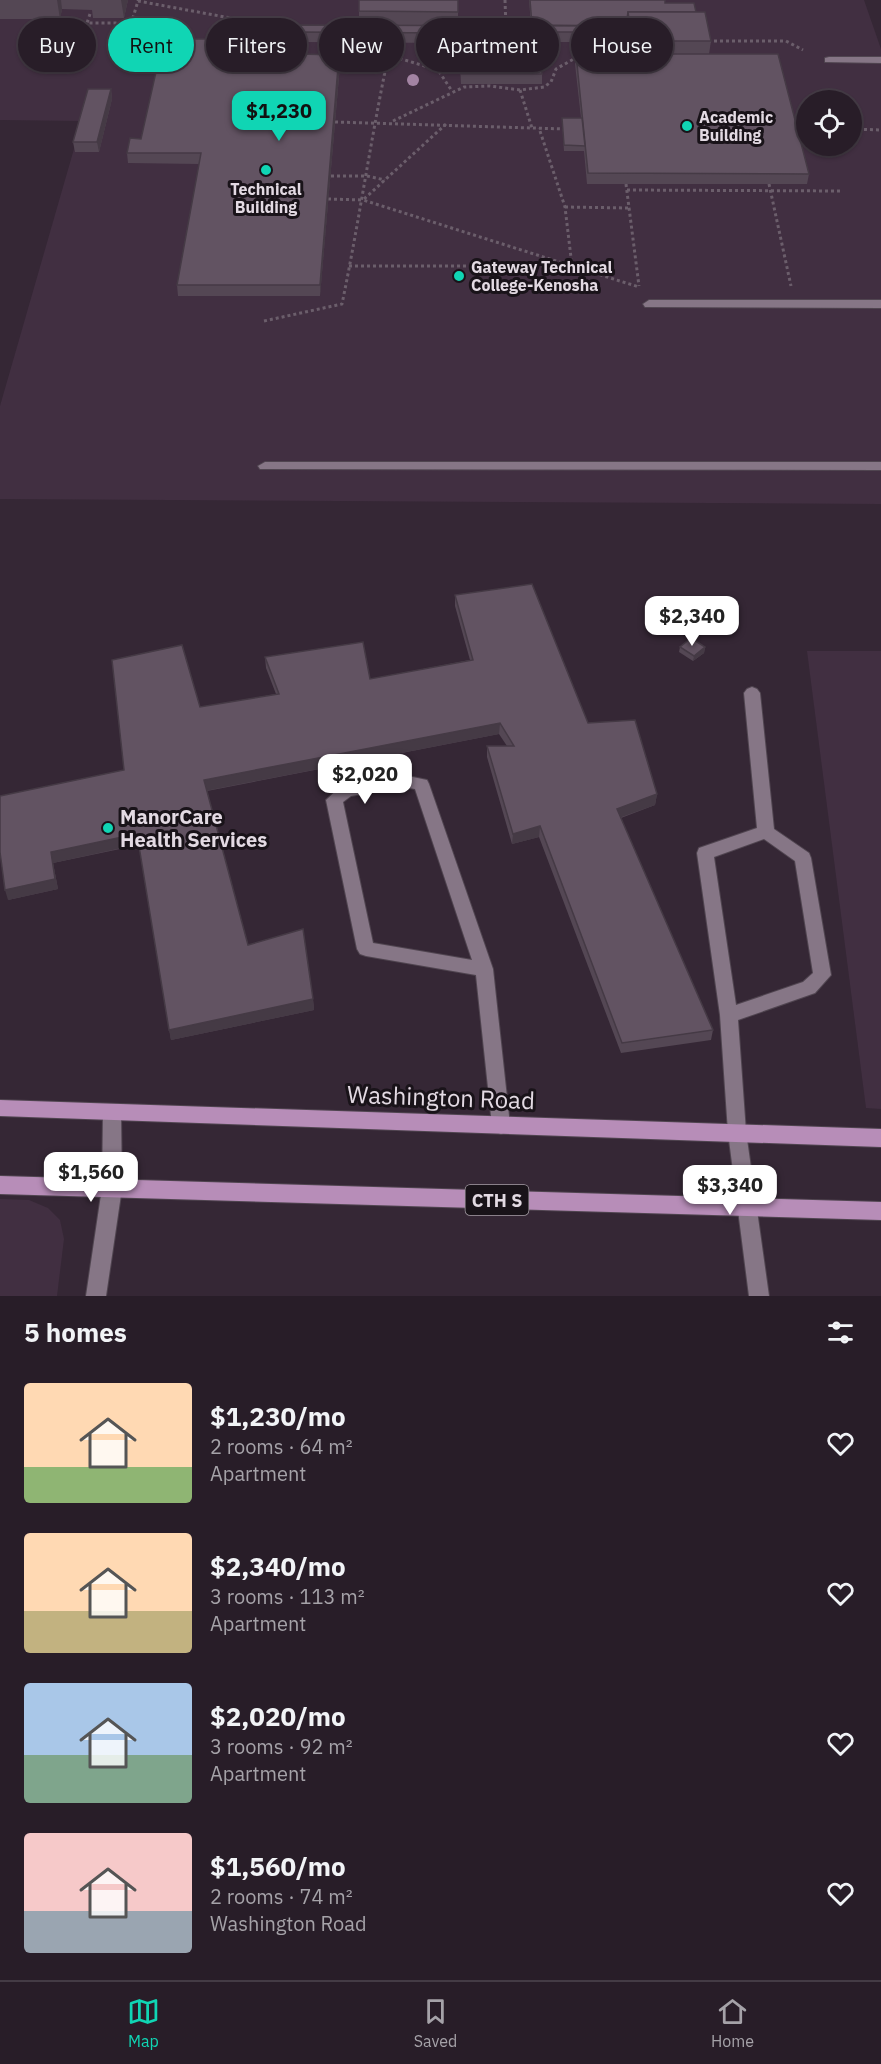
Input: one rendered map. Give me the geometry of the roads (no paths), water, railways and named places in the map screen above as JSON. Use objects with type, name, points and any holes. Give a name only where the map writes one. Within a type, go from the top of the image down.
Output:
[{"type":"main road","name":"Washington Road","points":[[0,1108],[881,1138]]},
{"type":"main road","points":[[0,1185],[112,1188]]},
{"type":"main road","name":"CTH S","points":[[112,1188],[881,1211]]},
{"type":"street","points":[[829,60],[881,60]]},
{"type":"street","points":[[649,304],[881,304]]},
{"type":"street","points":[[265,466],[881,466]]},
{"type":"street","points":[[729,1015],[809,988],[822,975],[803,858],[766,832],[752,693]]},
{"type":"street","points":[[484,969],[366,949],[334,800],[347,790],[403,781],[421,784],[484,969],[501,1125]]},
{"type":"street","points":[[759,1296],[737,1132],[729,1015],[705,853],[766,832]]},
{"type":"street","points":[[96,1296],[112,1188],[112,1112]]},
{"type":"place","name":"Academic Building","points":[[687,126]]},
{"type":"place","name":"Technical Building","points":[[266,170]]},
{"type":"place","name":"Gateway Technical College-Kenosha","points":[[459,276]]},
{"type":"place","name":"ManorCare Health Services","points":[[108,828]]}]
